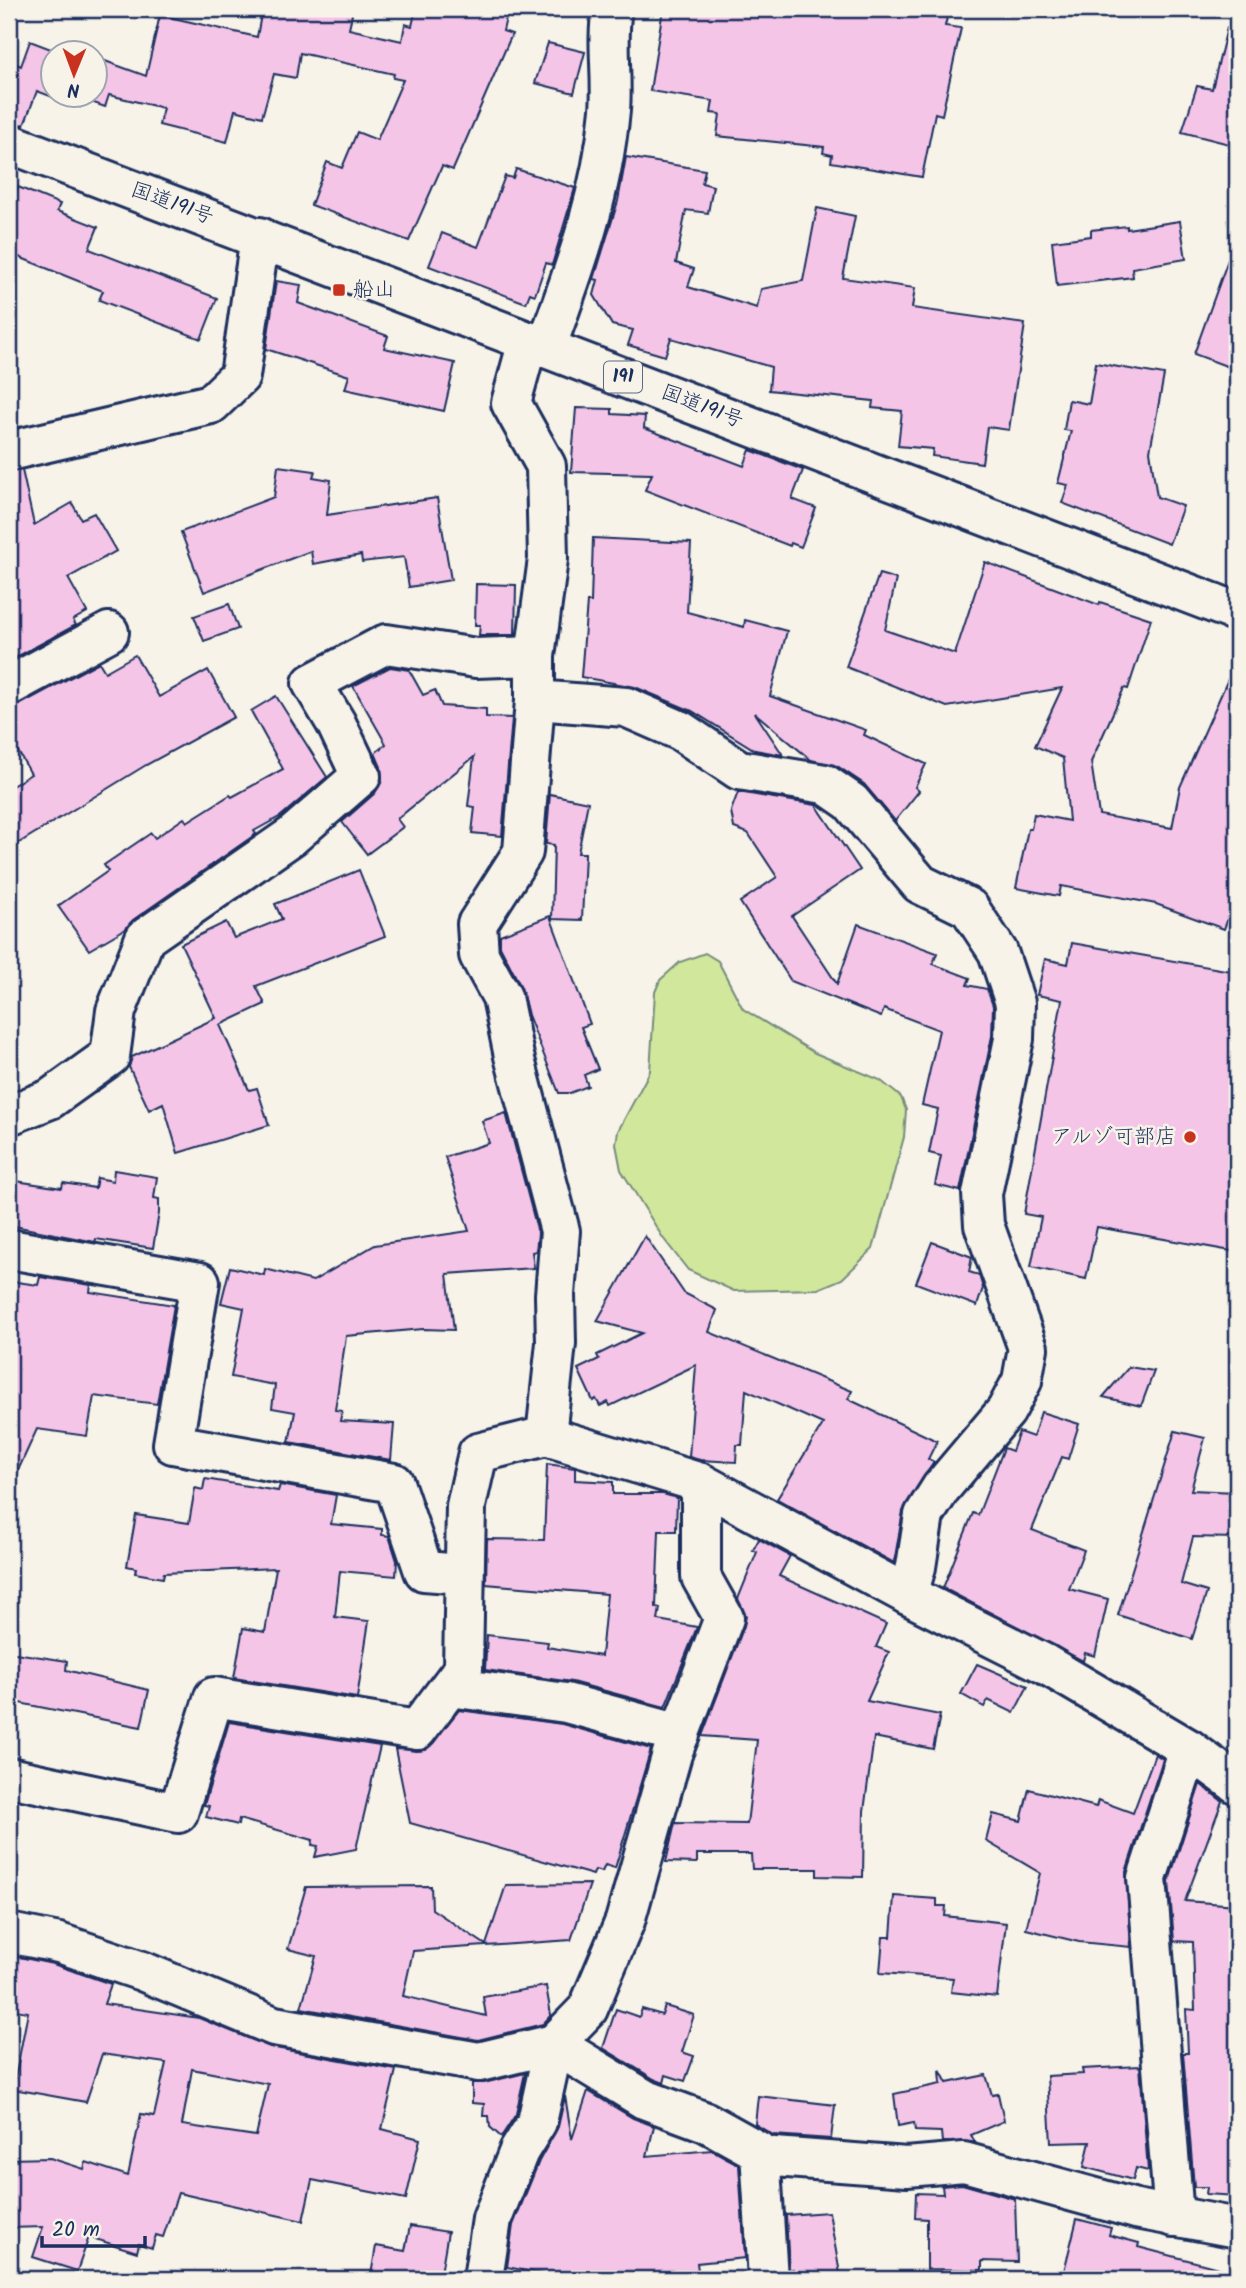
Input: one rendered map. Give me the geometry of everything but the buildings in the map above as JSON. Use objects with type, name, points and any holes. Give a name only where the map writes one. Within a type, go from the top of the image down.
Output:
[{"type":"main road","points":[[546,1436],[556,1343],[555,1295],[560,1231],[514,1056],[502,997],[479,955],[477,924],[523,852],[535,700],[535,656],[548,559],[546,466],[511,403],[591,223],[610,110],[608,27],[612,9]]},
{"type":"main road","name":"国道191号","points":[[9,143],[1237,612]]},
{"type":"main road","points":[[9,451],[211,404],[240,376],[260,237]]},
{"type":"main road","points":[[9,686],[109,632]]},
{"type":"main road","points":[[9,1115],[50,1099],[110,1056],[116,1011],[145,938],[292,836],[361,776],[312,683],[386,644],[476,658],[535,656]]},
{"type":"main road","points":[[535,700],[626,707],[681,732],[738,770],[825,784],[851,802],[920,884],[969,908],[998,952],[1014,1003],[1014,1039],[982,1194],[984,1224],[1028,1348],[1022,1381],[1006,1411],[941,1488],[924,1515],[916,1567],[908,1595]]},
{"type":"main road","points":[[9,1249],[200,1282],[173,1444],[394,1483],[424,1571],[463,1574]]},
{"type":"main road","points":[[9,1777],[178,1813],[215,1697],[417,1730],[463,1669],[466,1506],[478,1453],[546,1436],[701,1483],[908,1595],[1045,1664],[1189,1749],[1237,1784]]},
{"type":"main road","points":[[484,2279],[492,2220],[519,2151],[537,2122],[554,2044],[588,2009],[625,1921],[680,1734],[724,1618],[701,1577],[701,1483]]},
{"type":"main road","points":[[450,1688],[577,1705],[680,1734]]},
{"type":"main road","points":[[1174,2217],[1147,1878],[1189,1749]]},
{"type":"main road","points":[[9,1933],[59,1943],[142,1971],[274,2026],[479,2062],[554,2044],[644,2099],[706,2122],[760,2152],[768,2279]]},
{"type":"main road","points":[[761,2156],[906,2167],[964,2162],[1136,2209],[1237,2228]]},
{"type":"green space","points":[[705,953],[718,961],[743,1009],[815,1053],[880,1080],[901,1097],[906,1110],[904,1137],[873,1249],[842,1279],[818,1289],[734,1291],[688,1270],[663,1238],[621,1170],[616,1144],[618,1131],[650,1071],[655,992],[660,980],[680,962]]},
{"type":"place","name":"船山","points":[[339,290]]},
{"type":"place","name":"アルゾ可部店","points":[[1190,1137]]}]
